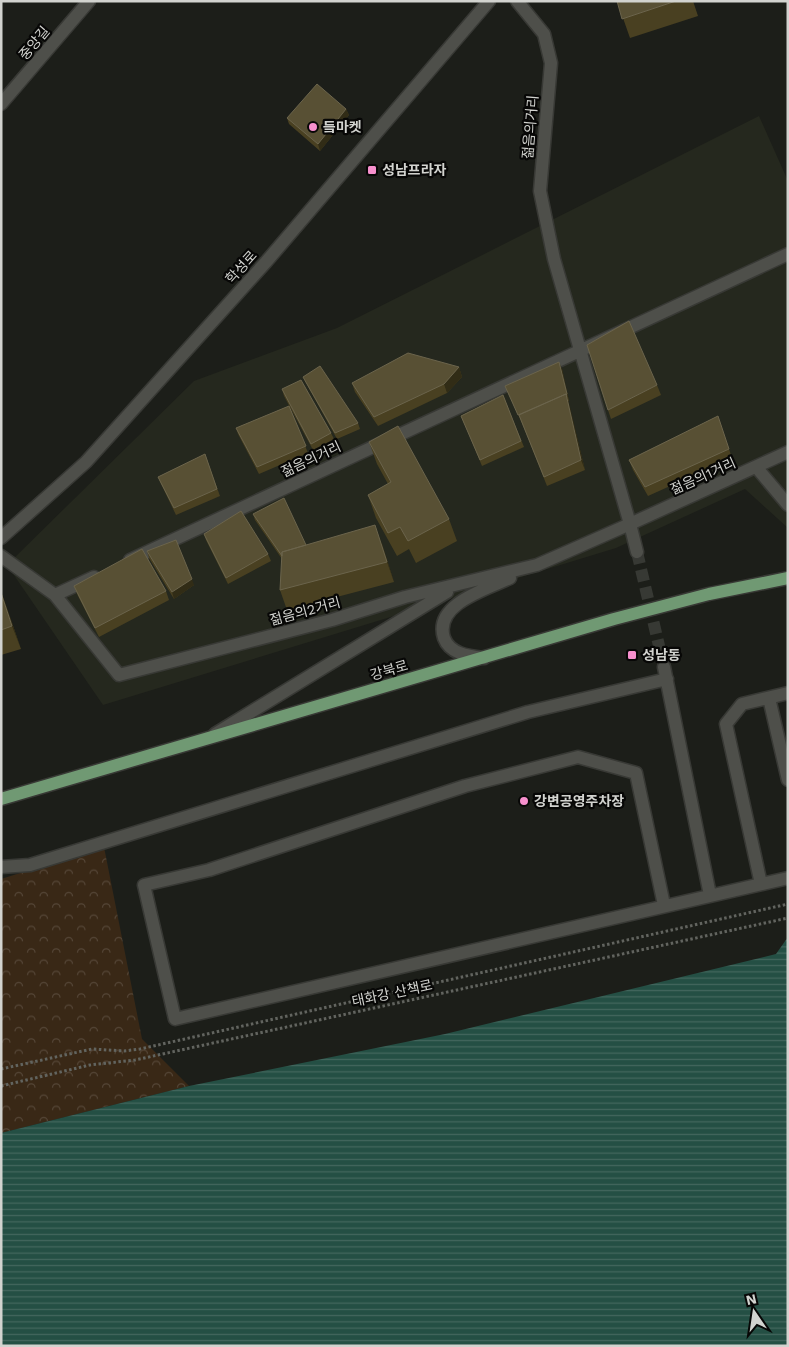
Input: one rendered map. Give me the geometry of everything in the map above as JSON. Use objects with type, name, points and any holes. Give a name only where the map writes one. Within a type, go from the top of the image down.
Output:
[{"type":"main road","name":"강북로","points":[[1,799],[614,619],[709,594],[788,578]]},
{"type":"street","name":"중앙길","points":[[1,104],[89,1]]},
{"type":"street","name":"학성로","points":[[1,538],[86,462],[266,262],[489,1]]},
{"type":"street","name":"젊음의거리","points":[[517,1],[544,34],[551,63],[540,190],[554,259],[630,524]]},
{"type":"street","name":"젊음의거리","points":[[55,595],[788,254]]},
{"type":"street","name":"젊음의1거리","points":[[630,524],[758,468],[788,452]]},
{"type":"street","points":[[758,468],[788,505]]},
{"type":"street","points":[[630,524],[637,552]]},
{"type":"street","name":"젊음의2거리","points":[[1,556],[55,595],[119,675],[332,620],[405,597],[537,565],[630,524]]},
{"type":"street","points":[[484,658],[455,652],[446,643],[443,633],[444,620],[451,609],[464,599],[537,565]]},
{"type":"street","points":[[209,738],[458,585]]},
{"type":"street","points":[[1,866],[30,865],[528,712],[666,673],[710,894]]},
{"type":"street","points":[[761,884],[726,724],[742,704],[788,693]]},
{"type":"street","points":[[769,698],[788,780]]},
{"type":"street","points":[[664,905],[636,773],[578,757],[465,786],[208,870],[144,885],[175,1019],[664,905],[710,894],[788,878]]},
{"type":"path","name":"태화강 산책로","points":[[1,1086],[90,1065],[135,1060],[788,918]]},
{"type":"shaded area","points":[[759,116],[788,181],[788,528],[745,489],[616,548],[103,705],[7,565],[194,381],[337,328]]},
{"type":"shaded area","points":[[788,937],[788,1346],[1,1346],[1,1133],[189,1086],[445,1034],[776,954]]},
{"type":"green space","points":[[104,847],[142,1039],[189,1086],[1,1133],[1,879]]},
{"type":"building","points":[[617,1],[676,1],[622,19]]},
{"type":"building","points":[[317,84],[346,109],[318,144],[287,118]]},
{"type":"building","points":[[629,321],[657,385],[608,410],[587,345]]},
{"type":"building","points":[[408,353],[459,367],[444,384],[374,417],[352,383]]},
{"type":"building","points":[[559,362],[567,394],[518,415],[505,386]]},
{"type":"building","points":[[320,366],[358,423],[335,433],[303,377]]},
{"type":"building","points":[[301,380],[331,433],[311,444],[282,389]]},
{"type":"building","points":[[566,394],[581,460],[544,477],[519,415]]},
{"type":"building","points":[[503,395],[521,441],[480,460],[461,416]]},
{"type":"building","points":[[289,406],[306,446],[257,467],[236,428]]},
{"type":"building","points":[[718,416],[729,449],[645,487],[629,460]]},
{"type":"building","points":[[398,426],[449,519],[408,541],[400,527],[388,533],[368,495],[391,482],[369,442]]},
{"type":"building","points":[[205,454],[217,489],[174,508],[158,477]]},
{"type":"building","points":[[284,498],[306,545],[282,552],[282,556],[253,514]]},
{"type":"building","points":[[241,511],[268,554],[226,578],[204,534]]},
{"type":"building","points":[[375,525],[387,562],[280,590],[282,552]]},
{"type":"building","points":[[176,540],[192,579],[172,592],[147,551]]},
{"type":"building","points":[[142,549],[166,591],[95,628],[74,586]]},
{"type":"building","points":[[1,593],[12,626],[1,630]]},
{"type":"tunnel","points":[[637,552],[664,667]]},
{"type":"place","name":"듴마켓","points":[[313,127]]},
{"type":"place","name":"성남프라자","points":[[372,170]]},
{"type":"place","name":"성남동","points":[[632,655]]},
{"type":"place","name":"강변공영주차장","points":[[524,801]]}]
